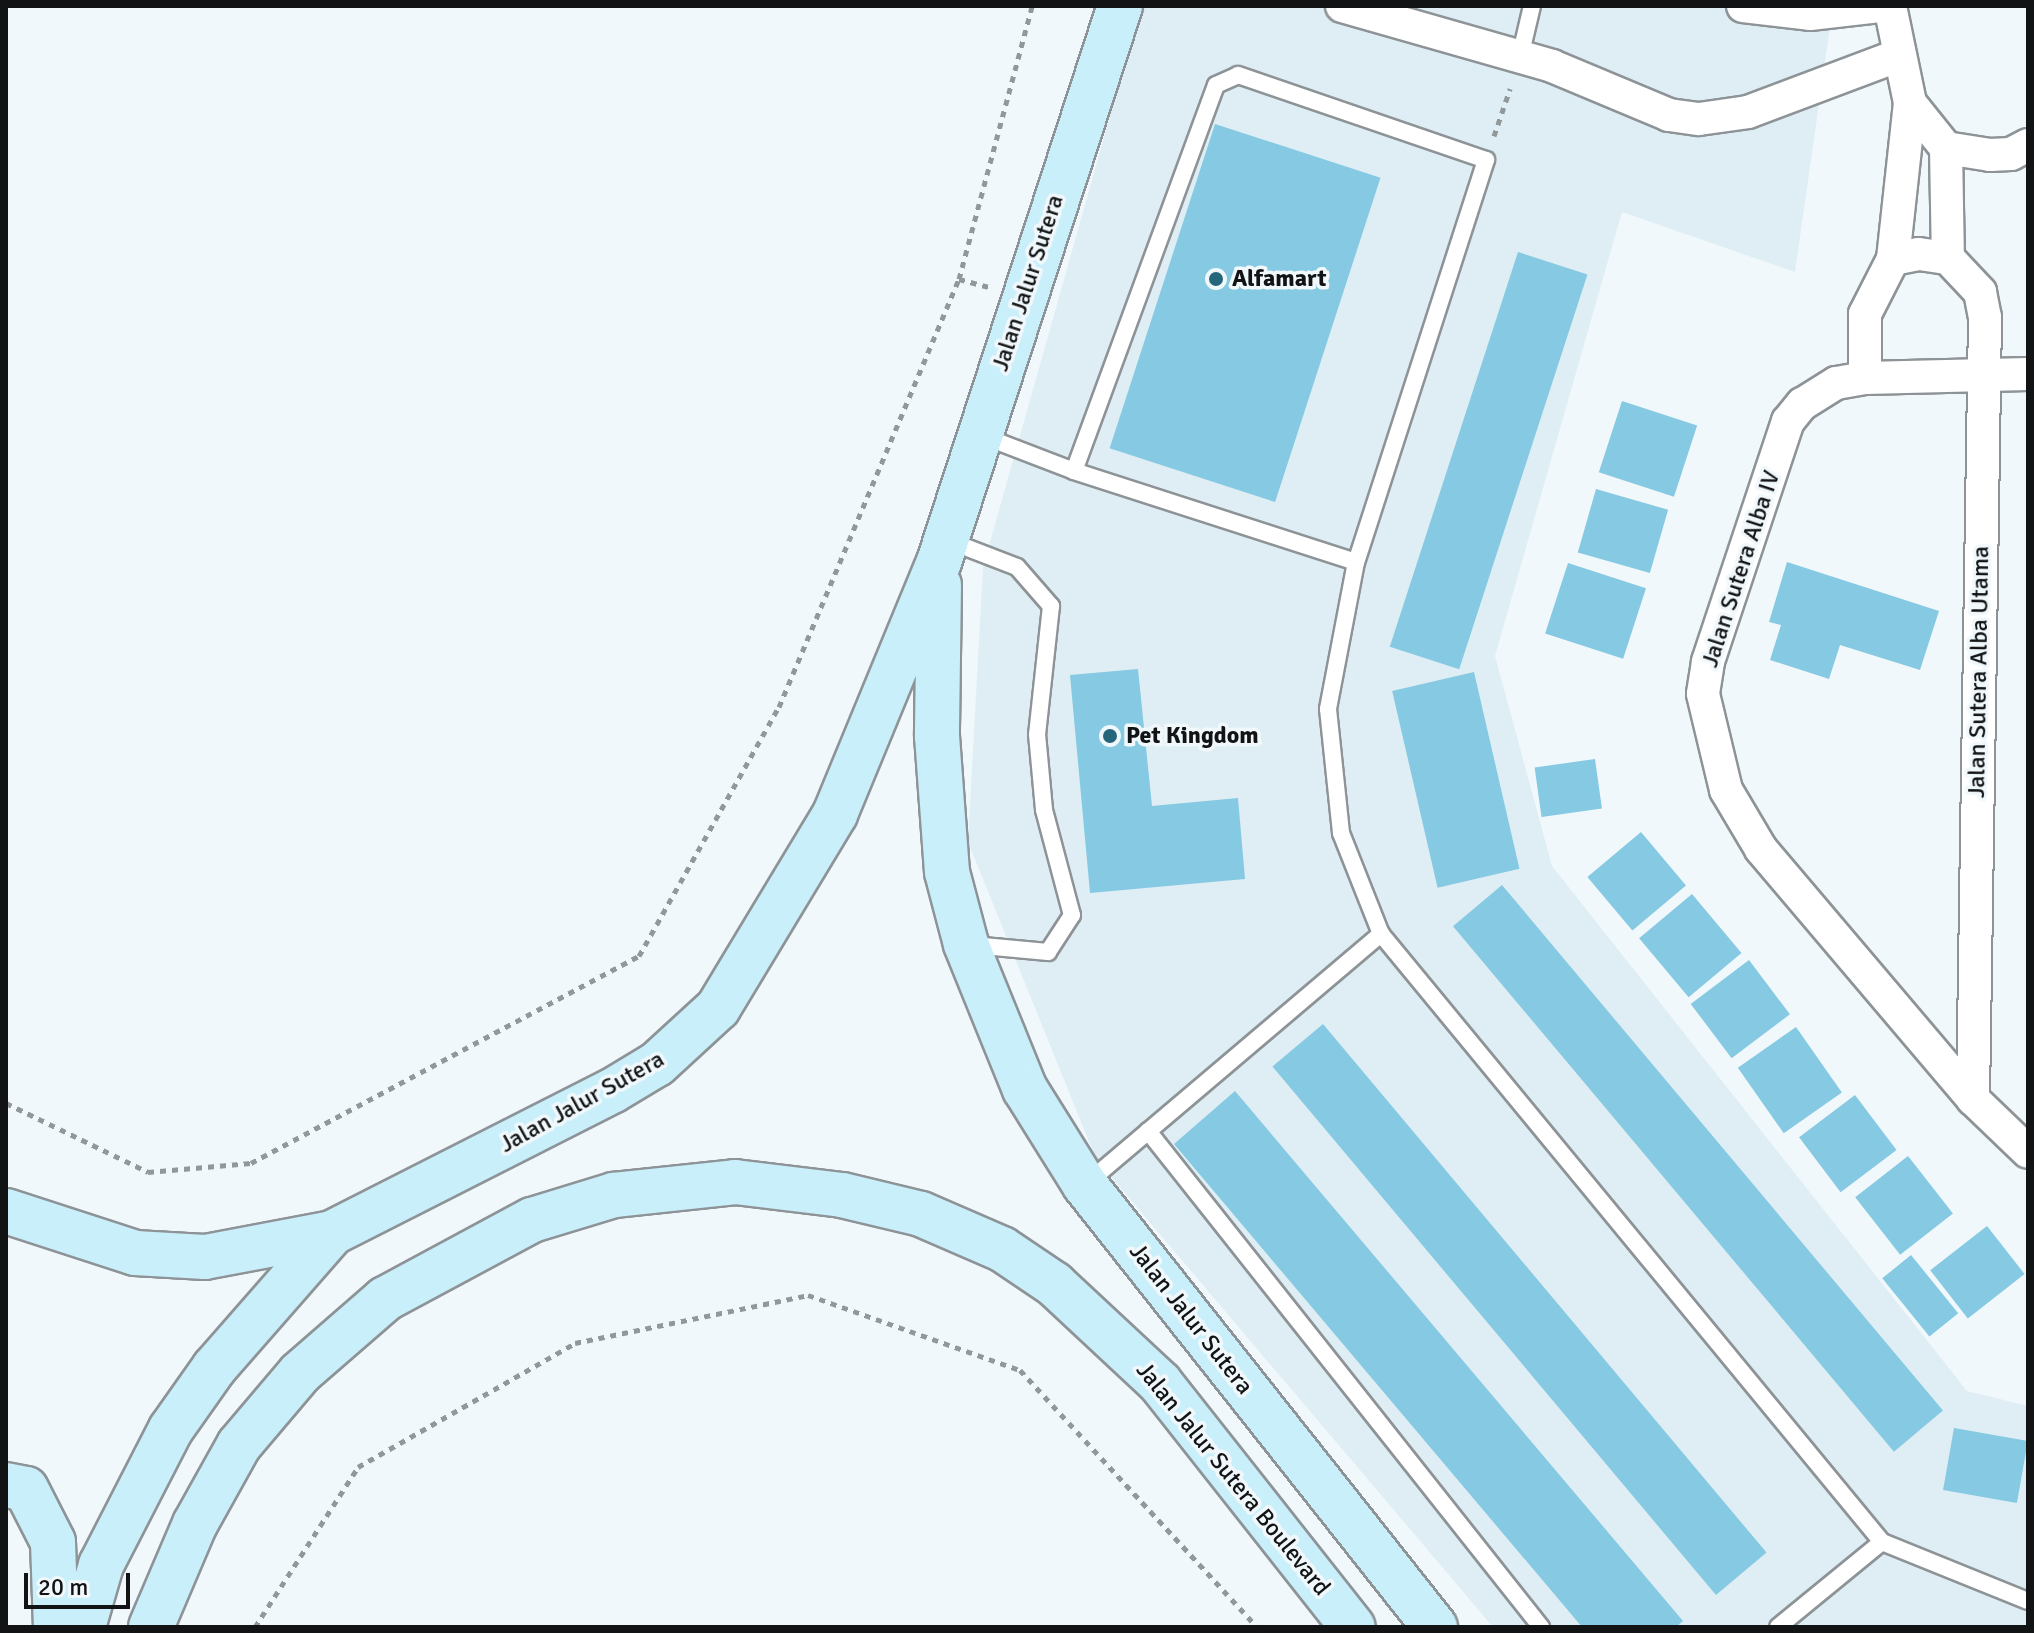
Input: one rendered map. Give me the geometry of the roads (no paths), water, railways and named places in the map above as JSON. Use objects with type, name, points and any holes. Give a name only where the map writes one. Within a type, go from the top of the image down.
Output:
[{"type":"main road","name":"Jalan Jalur Sutera","points":[[6,1211],[135,1253],[205,1257],[332,1233],[612,1091],[657,1064],[718,1008],[835,814],[943,551],[978,434],[1120,6]]},
{"type":"main road","name":"Jalan Jalur Sutera","points":[[943,551],[939,813],[947,872],[966,944],[1025,1089],[1085,1185],[1435,1627]]},
{"type":"main road","name":"Jalan Jalur Sutera Boulevard","points":[[151,1627],[195,1524],[239,1445],[300,1373],[385,1299],[532,1220],[614,1195],[735,1182],[842,1195],[921,1214],[1002,1249],[1054,1284],[1160,1383],[1353,1627]]},
{"type":"main road","points":[[83,1627],[101,1565],[171,1429],[214,1368],[332,1233]]},
{"type":"main road","points":[[6,1485],[26,1489],[53,1542],[56,1627]]},
{"type":"street","points":[[1342,6],[1520,57],[1669,115],[1699,119],[1748,112],[1897,56]]},
{"type":"street","points":[[1743,6],[1810,14],[1880,6]]},
{"type":"street","points":[[1865,378],[1869,299],[1893,259],[1910,103],[1897,56],[1890,6]]},
{"type":"street","points":[[1893,259],[1919,254],[1948,258],[1946,148],[1910,103]]},
{"type":"street","points":[[1946,148],[1990,155],[2011,154],[2028,145]]},
{"type":"street","name":"Jalan Sutera Alba Utama","points":[[1948,258],[1980,292],[1984,373],[1973,1099]]},
{"type":"street","name":"Jalan Sutera Alba IV","points":[[2028,374],[1865,378],[1815,393],[1788,421],[1708,662],[1703,694],[1726,790],[1761,849],[1973,1099],[2028,1152]]},
{"type":"lane","points":[[1520,57],[1532,6]]},
{"type":"lane","points":[[1074,471],[1216,85],[1238,75],[1486,160],[1356,562],[1328,709],[1341,833],[1381,934],[1882,1542],[2028,1601]]},
{"type":"lane","points":[[978,434],[1074,471],[1356,562]]},
{"type":"lane","points":[[943,551],[1017,567],[1051,606],[1037,734],[1044,810],[1072,915],[1048,952],[966,944]]},
{"type":"lane","points":[[1085,1185],[1381,934]]},
{"type":"lane","points":[[1148,1131],[1541,1627]]},
{"type":"lane","points":[[1778,1627],[1882,1542]]},
{"type":"place","name":"Alfamart","points":[[1216,279]]},
{"type":"place","name":"Pet Kingdom","points":[[1110,736]]}]
